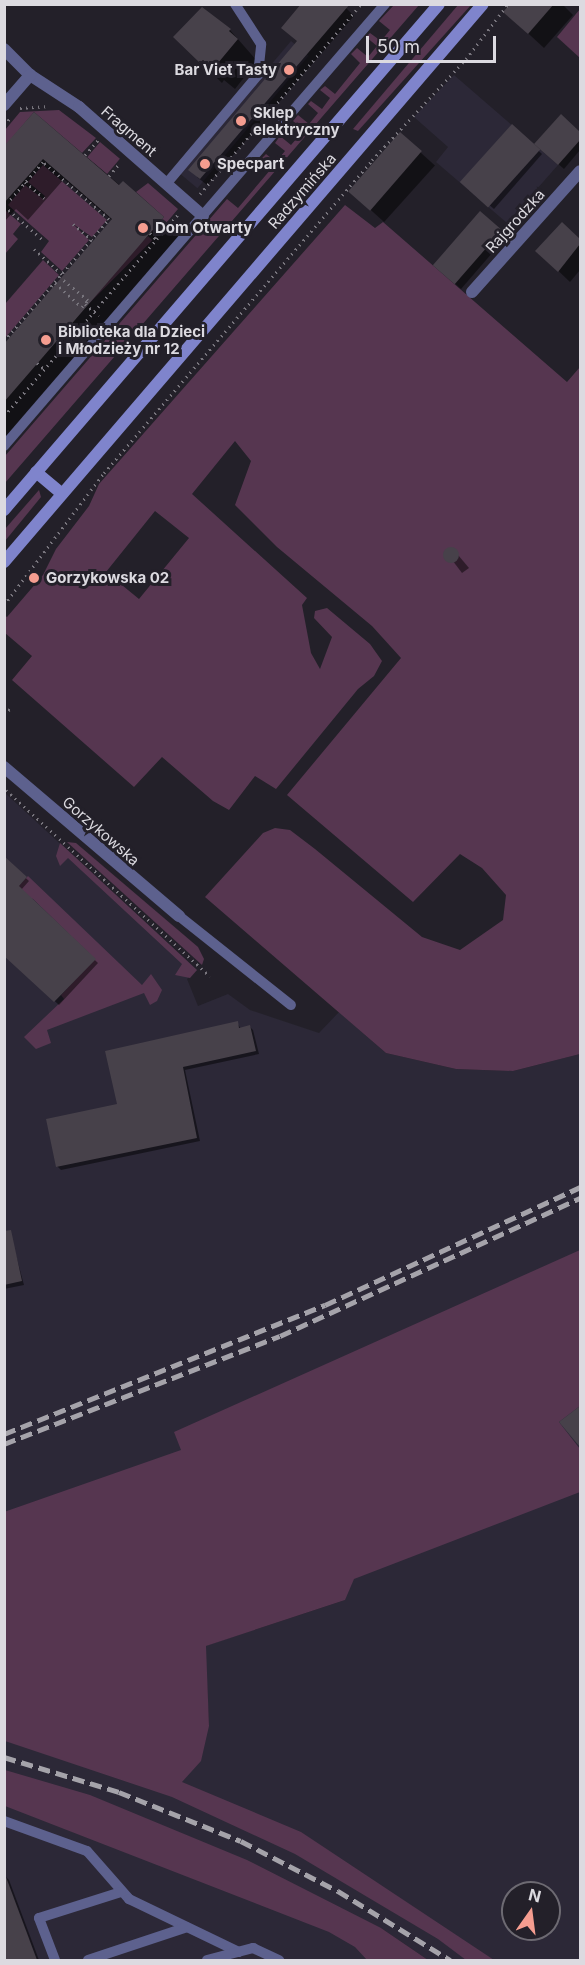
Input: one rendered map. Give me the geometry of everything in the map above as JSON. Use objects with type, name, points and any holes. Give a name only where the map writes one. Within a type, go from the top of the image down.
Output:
[{"type":"main road","name":"Radzymińska","points":[[4,510],[440,4]]},
{"type":"main road","name":"Radzymińska","points":[[4,562],[483,4]]},
{"type":"main road","points":[[36,472],[62,494]]},
{"type":"street","name":"Fragment","points":[[4,49],[30,75],[79,107],[203,216]]},
{"type":"street","points":[[4,105],[30,75]]},
{"type":"street","name":"Rajgrodzka","points":[[472,292],[580,171]]},
{"type":"street","name":"Gorzykowska","points":[[4,767],[179,916]]},
{"type":"lane","points":[[167,183],[258,75],[261,44],[235,4]]},
{"type":"lane","points":[[4,446],[385,4]]},
{"type":"lane","points":[[179,916],[291,1005]]},
{"type":"lane","points":[[4,1821],[87,1851],[121,1892],[240,1952]]},
{"type":"lane","points":[[55,1960],[39,1918],[121,1892]]},
{"type":"lane","points":[[88,1960],[187,1927]]},
{"type":"lane","points":[[207,1960],[254,1948],[279,1960]]},
{"type":"path","points":[[4,416],[361,4]]},
{"type":"path","points":[[4,605],[104,473],[372,160],[466,59],[508,4]]},
{"type":"path","points":[[4,125],[19,108],[59,105]]},
{"type":"path","points":[[91,132],[107,146]]},
{"type":"path","points":[[85,155],[99,138]]},
{"type":"path","points":[[109,176],[124,159]]},
{"type":"path","points":[[4,341],[110,219],[43,162],[9,201]]},
{"type":"path","points":[[25,182],[44,198]]},
{"type":"path","points":[[4,206],[42,239]]},
{"type":"path","points":[[73,224],[92,240]]},
{"type":"path","points":[[150,233],[157,240]]},
{"type":"path","points":[[34,249],[88,300],[86,305],[82,307],[55,283]]},
{"type":"path","points":[[64,333],[71,340]]},
{"type":"path","points":[[37,363],[45,370]]},
{"type":"path","points":[[4,714],[12,707]]},
{"type":"path","points":[[4,789],[210,976]]},
{"type":"shaded area","points":[[394,5],[419,5],[5,483],[5,456],[227,199],[238,208],[271,169],[260,160],[266,154],[276,162],[285,151],[275,143],[280,136],[291,145],[304,130],[293,121],[298,115],[309,124],[318,113],[308,104],[311,101],[322,109],[330,98],[320,90],[325,86],[335,94],[360,63],[351,54],[357,48],[368,57],[377,46],[366,37],[370,33],[381,41],[390,30],[379,21]]},
{"type":"shaded area","points":[[458,5],[471,5],[358,131],[353,129]]},
{"type":"shaded area","points":[[580,9],[580,58],[557,37]]},
{"type":"shaded area","points":[[291,41],[309,56],[197,188],[180,174]]},
{"type":"shaded area","points":[[454,75],[558,165],[507,223],[436,162],[448,147],[414,117]]},
{"type":"shaded area","points":[[59,110],[96,138],[82,153],[34,112],[5,146],[5,130],[20,112]]},
{"type":"shaded area","points":[[100,142],[120,159],[107,174],[87,157]]},
{"type":"shaded area","points":[[43,165],[107,220],[92,237],[73,224],[89,240],[62,271],[41,252],[49,241],[8,205],[25,185],[43,199],[45,196],[28,182]]},
{"type":"shaded area","points":[[148,183],[178,209],[156,235],[152,231],[164,217],[136,192]]},
{"type":"shaded area","points":[[345,205],[375,228],[383,222],[567,382],[580,367],[580,1054],[513,1071],[456,1069],[386,1053],[205,897],[263,833],[275,828],[290,830],[422,937],[460,950],[503,920],[506,895],[482,868],[460,854],[413,902],[287,795],[401,658],[372,626],[277,547],[235,505],[251,461],[235,441],[192,494],[307,598],[302,605],[311,653],[320,669],[332,637],[314,618],[315,611],[327,608],[370,644],[382,661],[374,676],[358,689],[276,789],[255,776],[229,810],[213,801],[162,757],[134,787],[12,680],[32,656],[5,633],[4,615],[7,617],[43,575],[56,549],[89,506],[99,484]],"holes":[[[155,511],[189,538],[139,599],[106,572]]]},
{"type":"shaded area","points":[[5,210],[21,224],[13,234],[18,239],[5,254]]},
{"type":"shaded area","points":[[148,236],[152,240],[89,303],[85,299]]},
{"type":"shaded area","points":[[43,260],[59,275],[5,338],[5,304]]},
{"type":"shaded area","points":[[39,490],[41,497],[5,541],[5,529]]},
{"type":"shaded area","points":[[4,792],[197,970],[187,979],[198,1006],[228,994],[250,1010],[319,1033],[339,1012],[386,1053],[456,1069],[513,1071],[580,1054],[580,1960],[428,1960],[381,1928],[380,1960],[5,1960],[5,1720],[209,1726],[205,1646],[345,1600],[5,1655]]},
{"type":"shaded area","points":[[67,842],[76,843],[198,947],[204,959],[202,965]]},
{"type":"shaded area","points":[[60,843],[197,970],[190,978],[175,975],[182,964],[68,858],[60,866],[56,856]]},
{"type":"shaded area","points":[[28,876],[142,985],[151,974],[162,990],[157,1001],[150,1005],[144,993],[47,1030],[51,1043],[36,1049],[24,1037],[64,999],[61,995],[95,959],[33,899],[12,893]]},
{"type":"shaded area","points":[[580,1250],[580,1406],[559,1422],[580,1449],[580,1492],[354,1579],[345,1600],[206,1646],[209,1726],[201,1761],[182,1782],[301,1832],[494,1960],[466,1960],[438,1939],[295,1854],[172,1797],[5,1741],[4,1512],[181,1450],[174,1432]]},
{"type":"shaded area","points":[[5,1770],[90,1795],[247,1860],[381,1928],[428,1960],[367,1960],[355,1947],[329,1932],[5,1806]]},
{"type":"building","points":[[301,4],[350,4],[200,179],[188,170],[297,41],[281,28]]},
{"type":"building","points":[[510,4],[554,4],[528,34],[503,12]]},
{"type":"building","points":[[202,7],[231,29],[229,31],[238,39],[213,69],[203,60],[200,63],[173,37]]},
{"type":"building","points":[[34,112],[119,185],[123,181],[164,217],[4,402],[4,344],[112,219],[43,159],[4,203],[4,146]]},
{"type":"building","points":[[561,114],[580,132],[580,140],[558,165],[534,144]]},
{"type":"building","points":[[512,124],[540,149],[488,207],[460,182]]},
{"type":"building","points":[[400,132],[422,151],[370,211],[348,192]]},
{"type":"building","points":[[480,211],[502,230],[455,284],[433,265]]},
{"type":"building","points":[[562,222],[580,239],[580,244],[558,272],[535,251]]},
{"type":"building","points":[[451,547],[459,555],[451,563],[443,555]]},
{"type":"building","points":[[4,856],[27,877],[19,886],[96,959],[54,1002],[4,956]]},
{"type":"building","points":[[238,1021],[239,1028],[250,1025],[256,1051],[183,1067],[197,1138],[56,1167],[46,1119],[117,1104],[105,1051]]},
{"type":"building","points":[[11,1230],[22,1281],[4,1285],[4,1231]]},
{"type":"building","points":[[580,1406],[580,1447],[559,1422]]},
{"type":"building","points":[[6,1877],[37,1960],[4,1960]]},
{"type":"railway","points":[[4,1434],[325,1305],[580,1187]]},
{"type":"railway","points":[[4,1444],[280,1336],[580,1198]]},
{"type":"railway","points":[[4,1757],[119,1792],[241,1841],[338,1891],[450,1960]]},
{"type":"place","name":"Bar Viet Tasty","points":[[289,70]]},
{"type":"place","name":"Sklep elektryczny","points":[[241,121]]},
{"type":"place","name":"Specpart","points":[[205,164]]},
{"type":"place","name":"Dom Otwarty","points":[[143,228]]},
{"type":"place","name":"Biblioteka dla Dzieci i Młodzieży nr 12","points":[[46,340]]},
{"type":"place","name":"Gorzykowska 02","points":[[34,578]]}]
